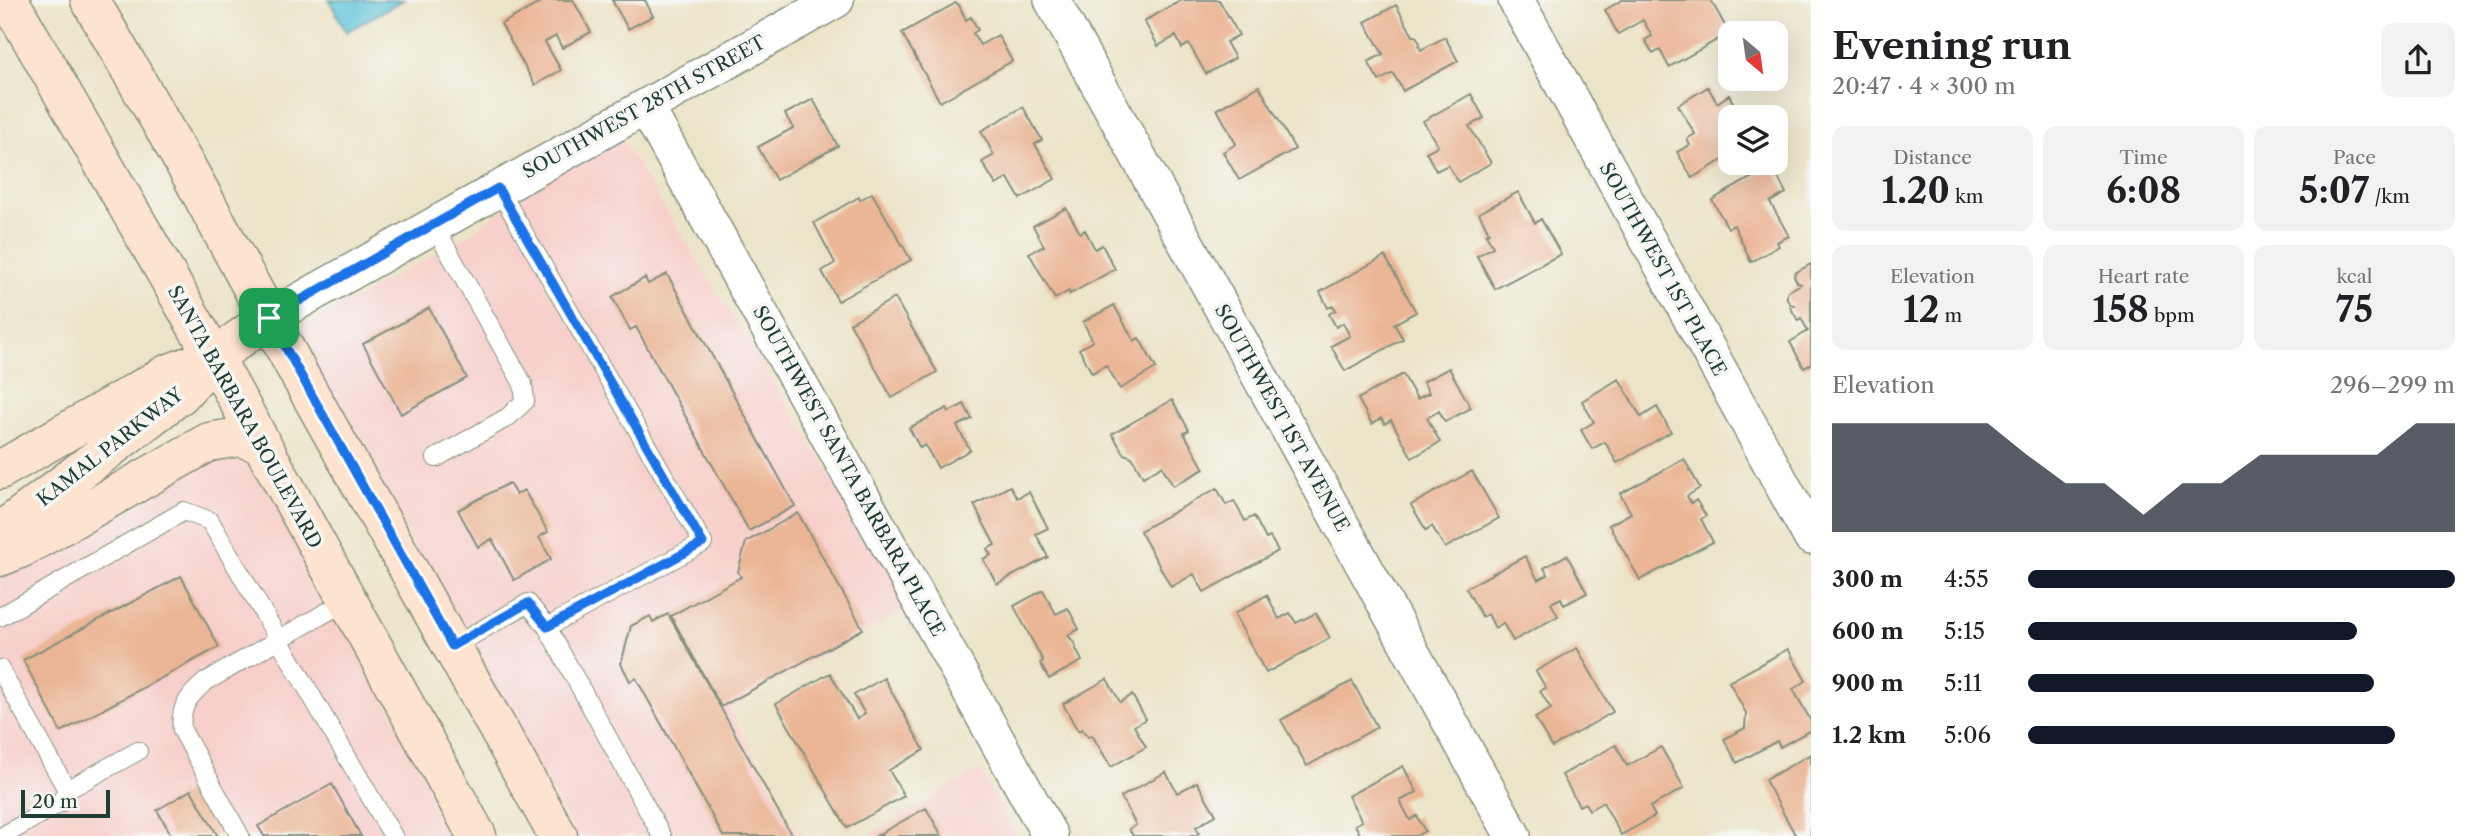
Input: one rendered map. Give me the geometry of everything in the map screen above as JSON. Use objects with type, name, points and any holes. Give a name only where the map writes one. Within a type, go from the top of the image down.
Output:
[{"type":"main road","name":"SANTA BARBARA BOULEVARD","points":[[9,0],[214,357],[477,836]]},
{"type":"main road","points":[[90,0],[191,175],[558,836]]},
{"type":"main road","name":"KAMAL PARKWAY","points":[[0,532],[180,395],[214,357],[269,318]]},
{"type":"main road","name":"KAMAL PARKWAY","points":[[0,470],[167,374],[214,357]]},
{"type":"main road","points":[[0,557],[22,548],[198,447],[220,439],[239,437],[262,444]]},
{"type":"street","name":"SOUTHWEST 28TH STREET","points":[[269,318],[836,0]]},
{"type":"street","name":"SOUTHWEST 1ST AVENUE","points":[[1052,0],[1513,836]]},
{"type":"street","name":"SOUTHWEST 1ST PLACE","points":[[1516,0],[1811,537]]},
{"type":"street","name":"SOUTHWEST SANTA BARBARA PLACE","points":[[646,107],[1050,836]]},
{"type":"lane","points":[[498,188],[703,543],[547,627]]},
{"type":"lane","points":[[433,225],[523,384],[525,401],[508,417],[436,458]]},
{"type":"lane","points":[[0,617],[184,511],[210,521],[393,836]]},
{"type":"lane","points":[[240,836],[182,730],[183,706],[205,682],[346,601]]},
{"type":"lane","points":[[452,646],[528,603],[547,627],[662,836]]},
{"type":"lane","points":[[0,669],[67,790]]},
{"type":"lane","points":[[3,836],[61,802],[67,790],[138,751]]},
{"type":"shaded area","points":[[620,137],[913,605],[729,708],[798,836],[576,836],[295,333],[477,230],[552,169]]},
{"type":"shaded area","points":[[239,454],[252,458],[459,836],[0,836],[0,576],[30,563],[206,462]]},
{"type":"shaded area","points":[[979,770],[1017,836],[866,836]]},
{"type":"water","points":[[329,0],[403,0],[346,32]]},
{"type":"building","points":[[545,0],[573,0],[591,32],[562,48],[556,36],[545,42],[561,70],[535,85],[501,24]]},
{"type":"building","points":[[612,0],[645,0],[653,16],[628,29]]},
{"type":"building","points":[[1182,0],[1219,0],[1239,35],[1226,42],[1235,58],[1206,74],[1189,44],[1182,48],[1176,36],[1158,46],[1144,21]]},
{"type":"building","points":[[1622,0],[1711,0],[1722,21],[1718,21],[1718,39],[1669,67],[1660,50],[1653,54],[1645,40],[1652,36],[1643,20],[1618,34],[1605,10]]},
{"type":"building","points":[[956,3],[966,20],[971,17],[978,30],[973,33],[980,45],[998,35],[1012,61],[940,102],[902,33]]},
{"type":"building","points":[[1396,5],[1413,36],[1416,36],[1420,43],[1421,50],[1445,37],[1458,61],[1403,91],[1393,73],[1379,81],[1368,62],[1383,54],[1365,22]]},
{"type":"building","points":[[1259,86],[1295,149],[1239,180],[1223,152],[1236,144],[1217,109]]},
{"type":"building","points":[[1708,87],[1717,103],[1729,95],[1734,105],[1718,105],[1718,163],[1692,178],[1677,152],[1690,145],[1687,139],[1695,134],[1678,105]]},
{"type":"building","points":[[1471,94],[1484,118],[1469,126],[1491,163],[1458,182],[1448,165],[1436,171],[1426,152],[1438,146],[1423,121]]},
{"type":"building","points":[[813,99],[838,146],[776,180],[758,147],[793,128],[785,114]]},
{"type":"building","points":[[1023,107],[1042,140],[1035,144],[1055,179],[1020,199],[1008,178],[996,185],[982,162],[994,155],[981,131]]},
{"type":"building","points":[[1756,175],[1777,175],[1786,193],[1770,202],[1789,236],[1777,242],[1779,246],[1751,262],[1734,225],[1728,228],[1712,200]]},
{"type":"building","points":[[1518,192],[1535,223],[1541,219],[1561,254],[1495,289],[1477,256],[1493,247],[1479,213]]},
{"type":"building","points":[[872,193],[911,260],[838,301],[822,271],[835,263],[814,223],[859,197],[860,200]]},
{"type":"building","points":[[1066,208],[1080,233],[1085,230],[1095,249],[1102,245],[1115,269],[1070,294],[1069,291],[1055,299],[1029,253],[1044,246],[1033,226]]},
{"type":"building","points":[[1385,256],[1416,312],[1394,324],[1403,339],[1345,371],[1331,346],[1350,336],[1343,323],[1336,327],[1329,314],[1336,310],[1333,306],[1328,308],[1320,292]]},
{"type":"building","points":[[1811,264],[1811,364],[1804,368],[1790,342],[1808,331],[1801,318],[1798,320],[1790,307],[1794,305],[1787,299],[1787,292],[1801,284],[1797,282],[1795,273]]},
{"type":"building","points":[[667,274],[795,506],[749,531],[636,327],[630,330],[612,297],[645,278],[648,284]]},
{"type":"building","points":[[895,298],[937,372],[892,398],[850,323]]},
{"type":"building","points":[[1114,305],[1134,341],[1139,338],[1156,368],[1120,389],[1106,365],[1092,373],[1079,349],[1093,341],[1083,322]]},
{"type":"building","points":[[429,308],[467,378],[401,414],[363,344]]},
{"type":"building","points":[[1449,368],[1471,408],[1445,422],[1439,411],[1427,418],[1440,442],[1412,458],[1391,420],[1385,424],[1381,418],[1372,424],[1358,399],[1403,374],[1417,399],[1429,393],[1423,382]]},
{"type":"building","points":[[1619,379],[1641,417],[1657,407],[1671,432],[1617,463],[1605,442],[1592,449],[1581,430],[1594,422],[1582,401]]},
{"type":"building","points":[[1172,400],[1189,430],[1184,433],[1204,469],[1173,486],[1162,466],[1143,477],[1132,457],[1124,454],[1112,434]]},
{"type":"building","points":[[964,404],[972,419],[957,426],[970,450],[938,468],[925,445],[920,448],[909,428],[947,408],[949,412]]},
{"type":"building","points":[[1684,459],[1700,488],[1687,496],[1691,503],[1696,500],[1706,516],[1701,519],[1713,542],[1640,580],[1609,525],[1631,513],[1620,494]]},
{"type":"building","points":[[1472,471],[1499,518],[1445,548],[1432,526],[1426,530],[1411,505]]},
{"type":"building","points":[[509,483],[516,495],[524,490],[548,532],[539,537],[551,559],[514,580],[492,539],[478,547],[458,510]]},
{"type":"building","points":[[1010,486],[1017,498],[1029,492],[1048,528],[1036,534],[1048,557],[997,584],[983,559],[991,555],[987,549],[995,545],[974,505]]},
{"type":"building","points":[[1217,488],[1226,505],[1234,501],[1245,521],[1254,516],[1266,539],[1270,537],[1278,551],[1204,592],[1194,574],[1171,587],[1140,531]]},
{"type":"building","points":[[798,513],[863,629],[721,707],[671,616],[741,577],[738,572],[746,542]]},
{"type":"building","points":[[1567,555],[1587,593],[1564,605],[1561,598],[1551,603],[1558,616],[1513,641],[1503,623],[1495,628],[1488,614],[1482,617],[1466,588],[1525,556],[1538,580],[1548,575],[1544,568]]},
{"type":"building","points":[[181,576],[219,647],[61,732],[23,660]]},
{"type":"building","points":[[1043,590],[1056,614],[1068,608],[1079,629],[1068,635],[1082,661],[1049,679],[1040,663],[1043,661],[1014,606]]},
{"type":"building","points":[[1267,595],[1279,619],[1290,613],[1296,623],[1316,613],[1330,638],[1266,673],[1234,614]]},
{"type":"building","points":[[668,614],[792,836],[723,836],[636,678],[630,681],[621,664],[631,626],[650,616],[653,622]]},
{"type":"building","points":[[1577,648],[1613,712],[1552,747],[1535,718],[1551,709],[1540,691],[1546,688],[1536,671]]},
{"type":"building","points":[[1788,649],[1806,681],[1793,689],[1811,721],[1811,730],[1780,747],[1777,741],[1737,763],[1724,739],[1745,728],[1746,713],[1729,682]]},
{"type":"building","points":[[830,673],[857,719],[865,714],[854,695],[884,678],[924,750],[889,770],[904,796],[847,828],[776,704]]},
{"type":"building","points":[[1107,679],[1120,702],[1132,695],[1146,719],[1134,726],[1146,747],[1111,767],[1092,735],[1088,737],[1082,729],[1078,731],[1063,704]]},
{"type":"building","points":[[1352,681],[1377,727],[1307,766],[1281,720]]},
{"type":"building","points":[[1616,745],[1627,766],[1661,747],[1684,788],[1650,807],[1655,816],[1621,835],[1603,802],[1589,810],[1585,803],[1579,806],[1562,775]]},
{"type":"building","points":[[1811,754],[1811,836],[1796,836],[1765,780]]},
{"type":"building","points":[[1403,766],[1417,792],[1400,801],[1410,820],[1417,816],[1425,831],[1416,836],[1361,836],[1355,825],[1362,821],[1348,796]]},
{"type":"building","points":[[1166,772],[1177,793],[1197,782],[1216,815],[1196,827],[1199,833],[1194,836],[1133,836],[1129,829],[1136,825],[1121,797]]},
{"type":"building","points":[[332,784],[361,836],[264,836],[258,826]]},
{"type":"building","points":[[191,790],[218,836],[172,836],[157,810]]},
{"type":"building","points":[[926,808],[942,836],[876,836]]},
{"type":"route","points":[[498,188],[703,543],[547,627],[528,603],[452,646],[269,318],[498,188]]}]
